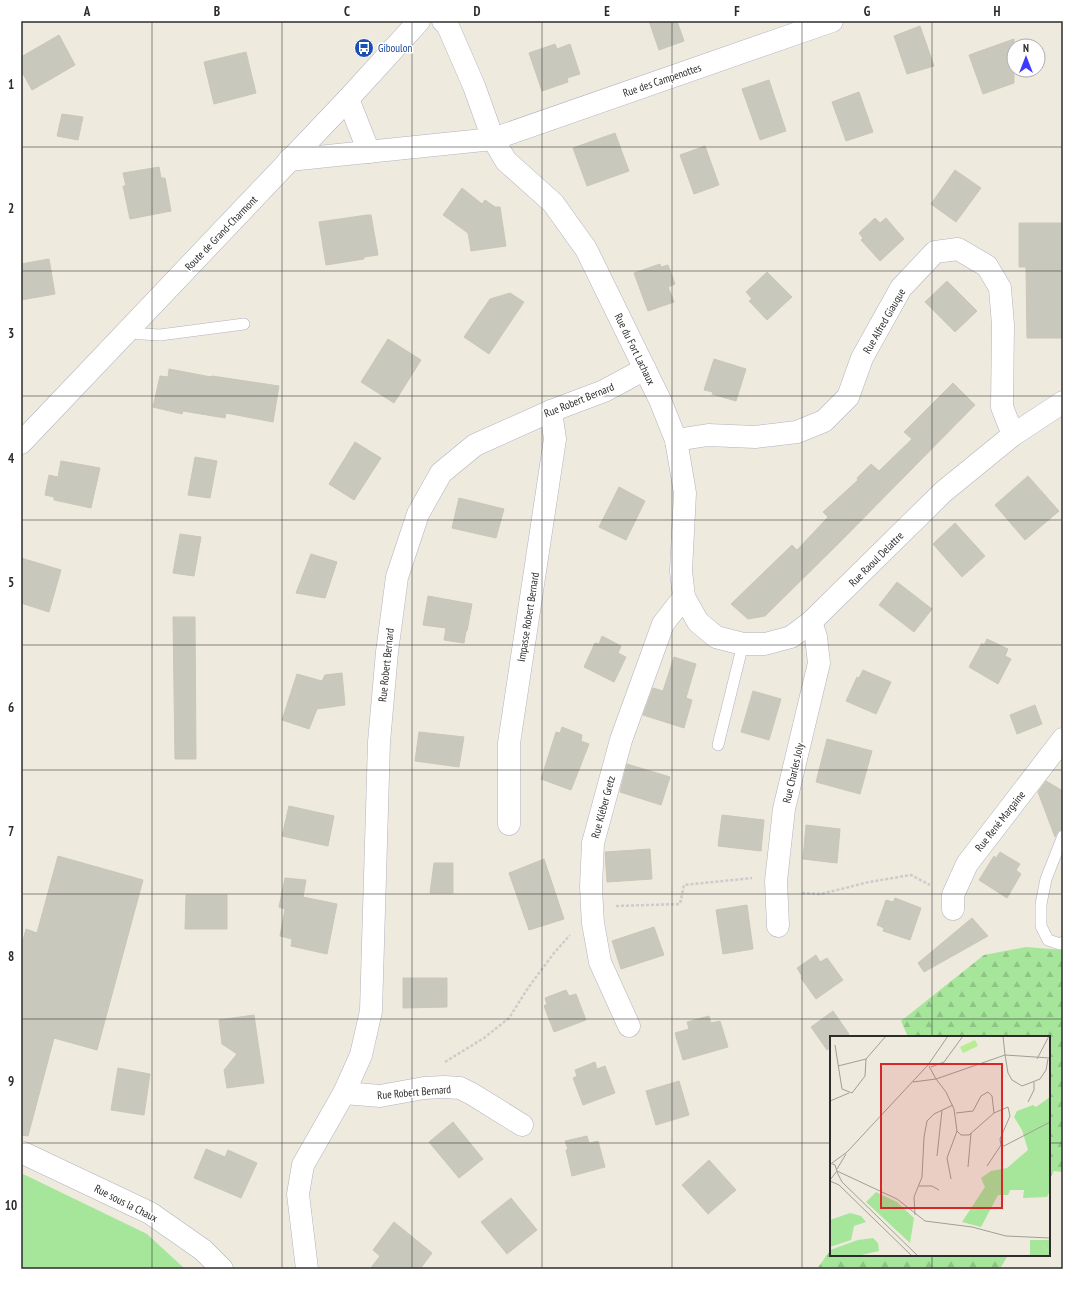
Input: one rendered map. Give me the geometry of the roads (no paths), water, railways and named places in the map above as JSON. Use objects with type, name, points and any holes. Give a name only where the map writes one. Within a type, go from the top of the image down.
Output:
[{"type":"street","name":"Route de Grand-Charmont","points":[[21,443],[348,100],[419,21]]},
{"type":"street","name":"Rue des Campenottes","points":[[492,139],[832,21]]},
{"type":"street","name":"Rue du Fort Lachaux","points":[[451,22],[492,139],[506,161],[553,203],[586,249],[660,400],[676,440],[685,493],[681,571],[684,597]]},
{"type":"street","points":[[348,100],[369,152]]},
{"type":"street","points":[[290,160],[492,139]]},
{"type":"street","name":"Rue Alfred Giauque","points":[[676,440],[708,435],[755,437],[797,432],[824,421],[848,397],[862,358],[901,288],[935,252],[958,249],[987,266],[1000,288],[1003,325],[1002,407],[1013,436]]},
{"type":"street","name":"Rue Robert Bernard","points":[[308,1269],[298,1194],[303,1165],[344,1093],[361,1056],[371,1011],[379,742],[387,652],[397,577],[418,514],[441,473],[475,445],[551,411],[604,391],[645,369]]},
{"type":"street","name":"Rue Raoul Delattre","points":[[684,597],[698,622],[716,637],[743,644],[766,644],[791,637],[811,622],[943,492],[1013,436],[1063,402]]},
{"type":"street","name":"Impasse Robert Bernard","points":[[509,824],[509,743],[555,439],[551,411]]},
{"type":"street","name":"Rue Kléber Gretz","points":[[629,1026],[600,962],[592,911],[591,886],[593,843],[621,740],[663,624],[684,597]]},
{"type":"street","name":"Rue Charles Joly","points":[[778,926],[777,882],[784,809],[819,663],[816,637],[811,622]]},
{"type":"street","name":"Rue René Margaine","points":[[953,902],[967,864],[1063,739]]},
{"type":"street","name":"Rue Robert Bernard","points":[[344,1093],[380,1096],[424,1088],[460,1088],[522,1125]]},
{"type":"street","name":"Rue sous la Chaux","points":[[21,1152],[150,1213],[203,1250],[222,1269]]},
{"type":"lane","points":[[125,333],[160,335],[244,324]]},
{"type":"lane","points":[[718,745],[743,644]]},
{"type":"lane","points":[[1063,836],[1046,879],[1041,904],[1041,926],[1048,940],[1060,944],[1063,942]]},
{"type":"place","name":"Giboulon","points":[[364,48]]}]
